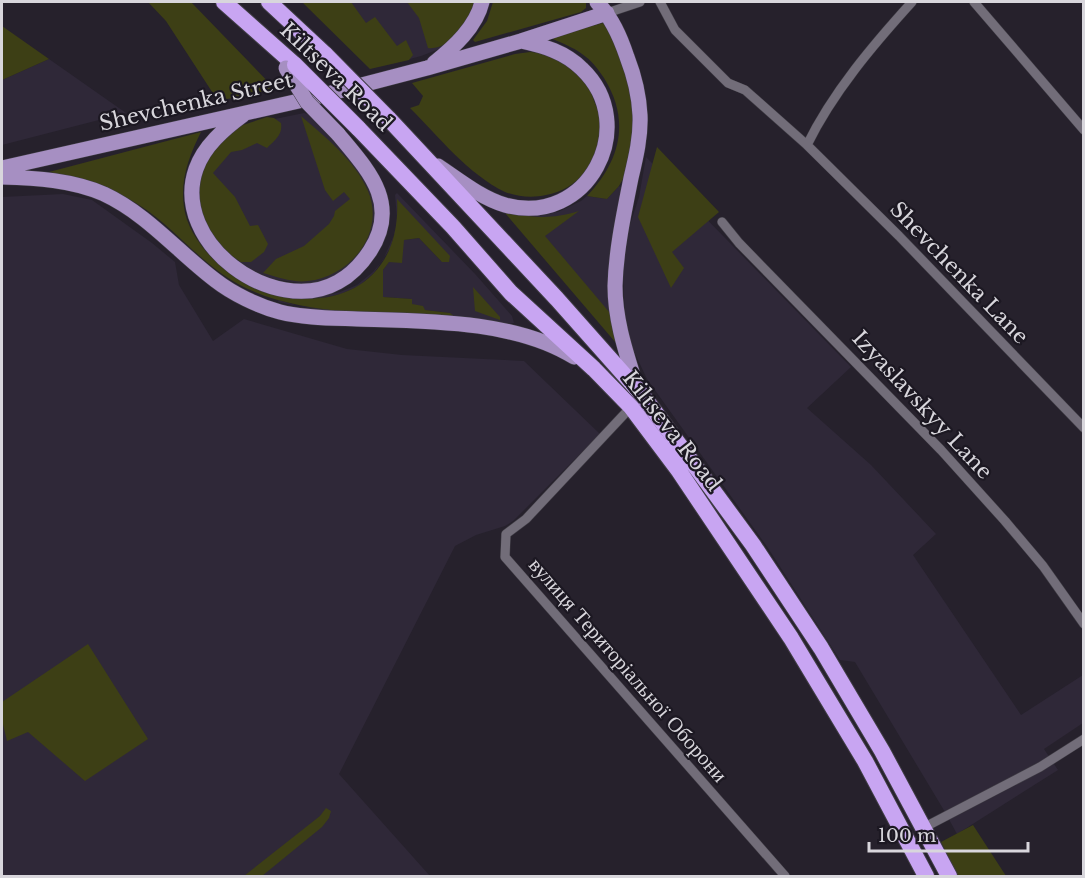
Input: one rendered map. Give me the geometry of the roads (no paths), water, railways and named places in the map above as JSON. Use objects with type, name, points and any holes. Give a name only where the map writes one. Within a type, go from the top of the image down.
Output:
[{"type":"highway","name":"Kiltseva Road","points":[[224,2],[277,48],[291,67],[358,128],[453,227],[512,293],[594,369],[631,407],[685,480],[791,638],[865,761],[926,876]]},
{"type":"highway","name":"Kiltseva Road","points":[[269,2],[326,55],[432,162],[557,298],[638,391],[753,545],[821,648],[882,751],[949,876]]},
{"type":"main road","points":[[427,68],[454,47],[474,21],[482,2]]},
{"type":"main road","points":[[602,7],[619,34],[629,62],[635,81],[640,115],[637,154],[622,227],[615,287],[616,310],[623,342],[638,391]]},
{"type":"main road","name":"Shevchenka Street","points":[[2,168],[312,98],[427,68],[521,41],[602,7]]},
{"type":"main road","points":[[432,162],[473,190],[505,204],[525,208],[543,207],[562,202],[576,193],[594,173],[601,160],[608,132],[602,101],[596,88],[584,70],[562,54],[548,47],[521,41]]},
{"type":"main road","points":[[248,111],[219,134],[197,166],[193,178],[194,204],[201,230],[220,257],[236,270],[274,286],[310,290],[333,285],[350,274],[372,247],[379,229],[381,204],[376,184],[369,172],[308,102],[291,67]]},
{"type":"main road","points":[[2,177],[55,181],[105,195],[137,213],[217,282],[247,300],[281,312],[505,330],[558,347],[594,369]]},
{"type":"street","name":"Shevchenka Street","points":[[602,7],[640,2]]},
{"type":"street","name":"Shevchenka Lane","points":[[660,2],[675,30],[728,83],[745,90],[807,145],[899,236],[1083,428]]},
{"type":"street","points":[[807,145],[844,85],[871,49],[912,2]]},
{"type":"street","points":[[974,2],[1083,129]]},
{"type":"street","name":"Izyaslavskyy Lane","points":[[722,222],[751,256],[890,397],[1005,521],[1043,566],[1083,624]]},
{"type":"street","name":"вулиця Територіальної Оборони","points":[[631,407],[526,519],[506,534],[505,557],[785,876]]},
{"type":"street","points":[[923,828],[1040,767],[1083,739]]}]
